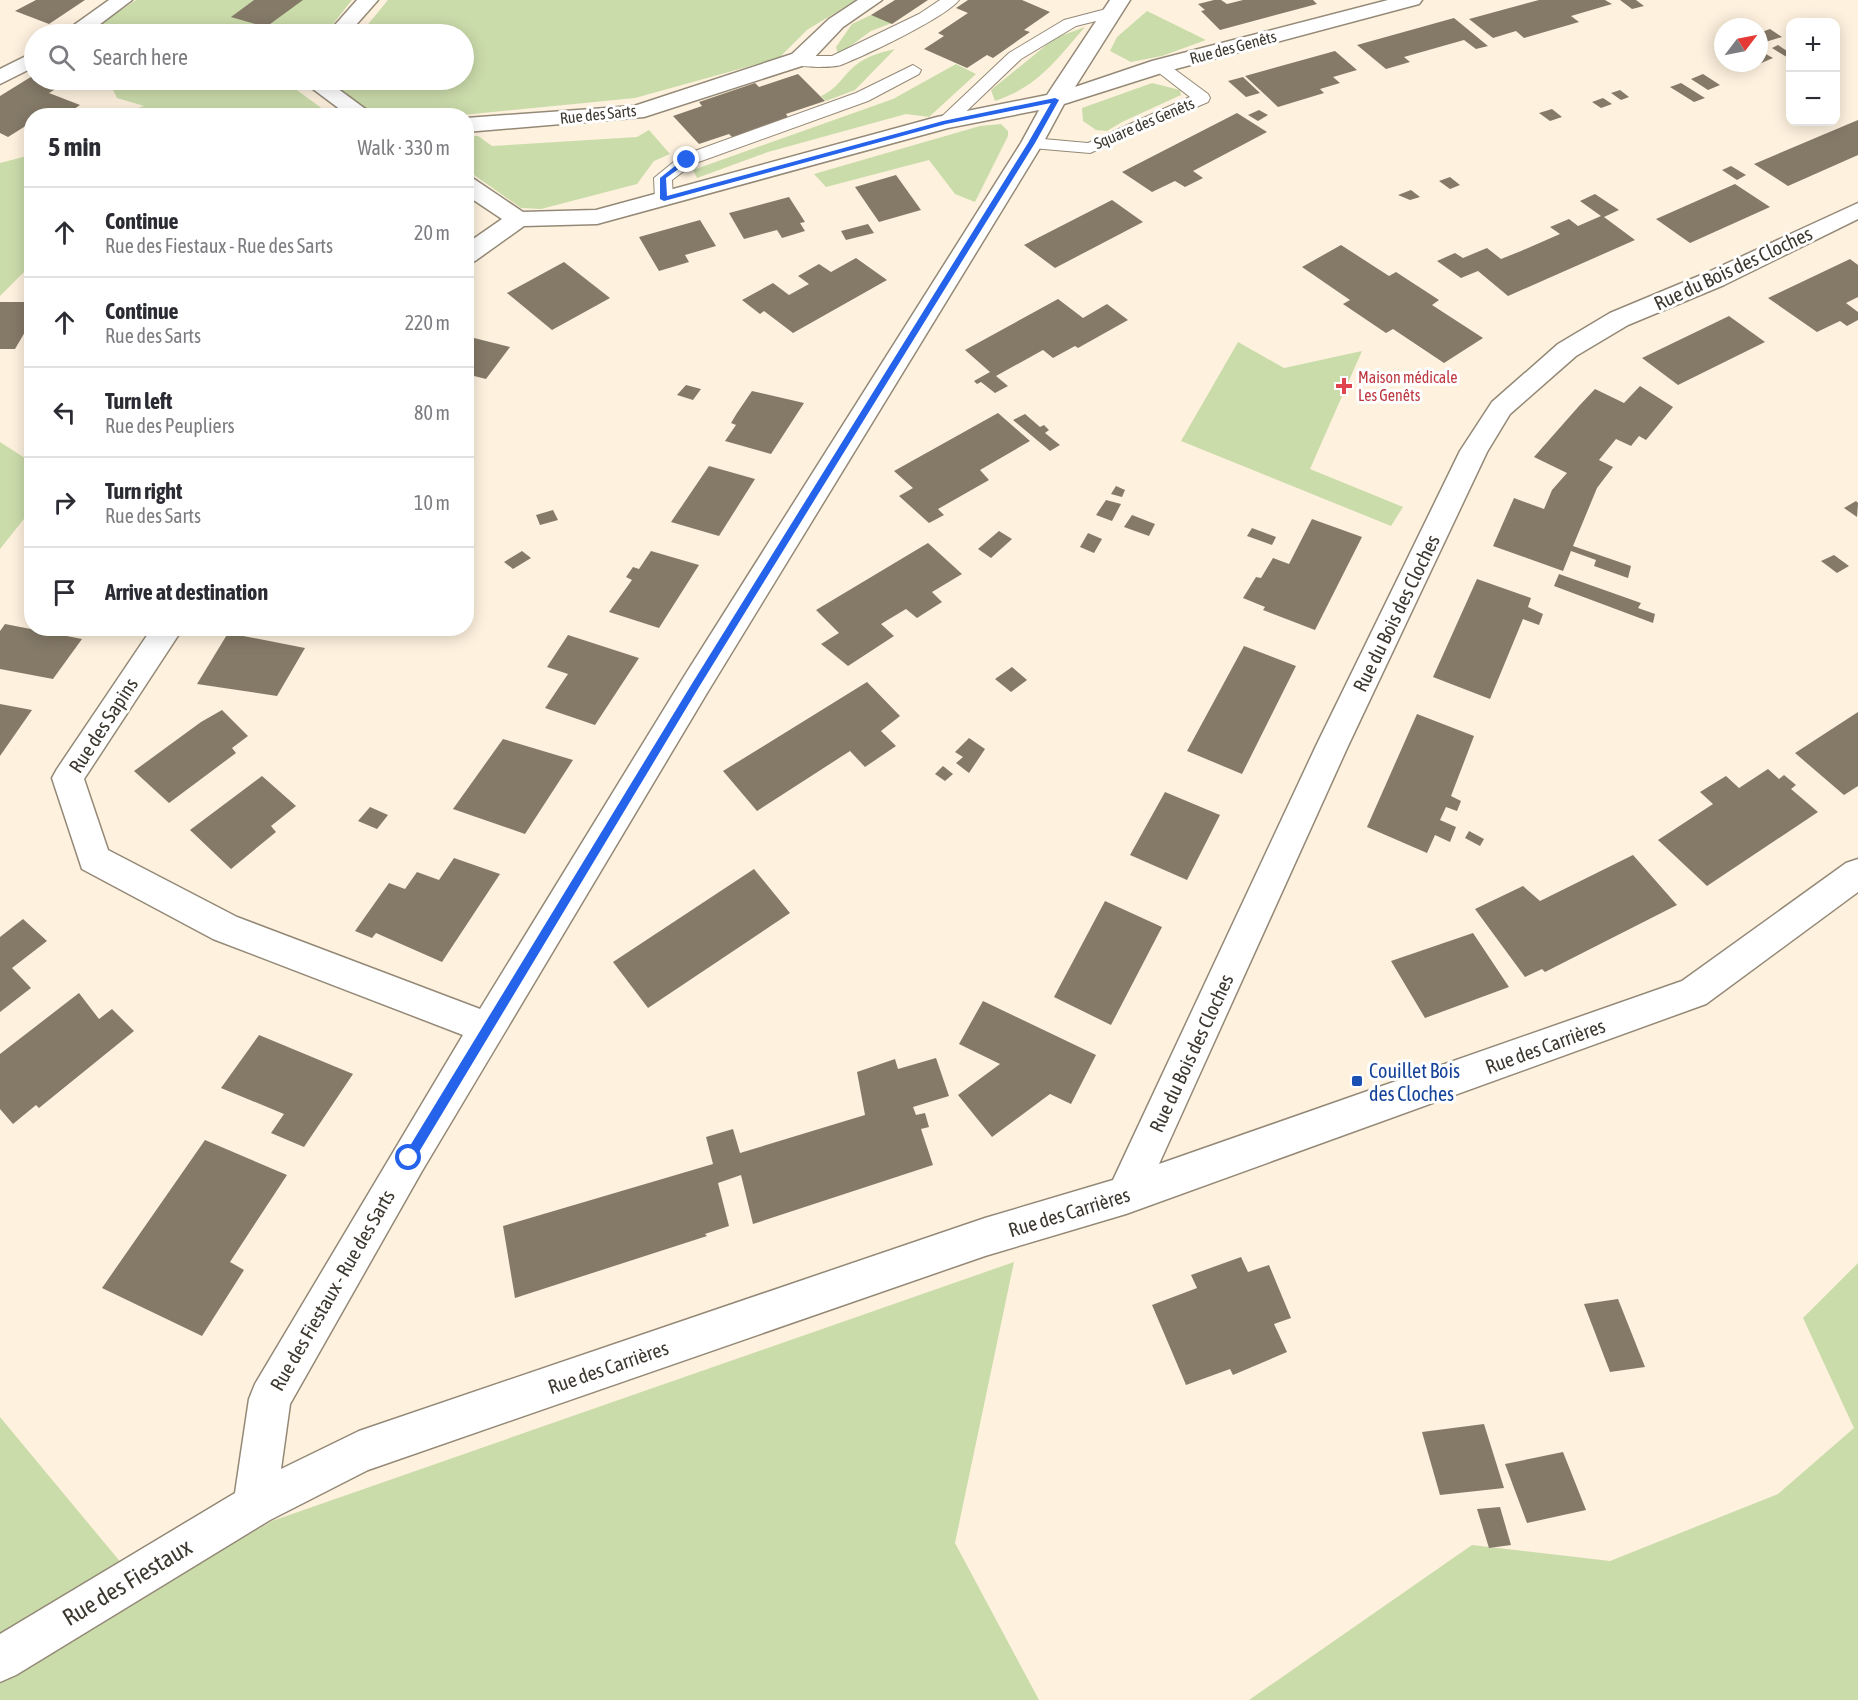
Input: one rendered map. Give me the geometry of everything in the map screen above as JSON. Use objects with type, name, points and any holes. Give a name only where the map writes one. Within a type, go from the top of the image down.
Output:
[{"type":"street","points":[[88,24],[122,0]]},
{"type":"street","points":[[346,24],[368,0]]},
{"type":"street","name":"Rue des Sarts","points":[[474,124],[636,112],[801,59],[836,23],[872,0]]},
{"type":"street","name":"Rue des Genêts","points":[[518,219],[597,217],[945,122],[1055,100],[1160,66],[1412,0]]},
{"type":"street","points":[[487,1028],[696,684],[1032,143],[1055,100],[1115,7]]},
{"type":"street","points":[[0,78],[24,64]]},
{"type":"street","points":[[326,90],[352,108]]},
{"type":"street","points":[[474,189],[518,219],[474,250]]},
{"type":"street","name":"Rue du Bois des Cloches","points":[[1126,1195],[1337,735],[1474,451],[1501,408],[1567,350],[1619,319],[1715,279],[1858,210]]},
{"type":"street","name":"Rue des Sapins","points":[[163,636],[68,778],[94,859],[225,928],[487,1028]]},
{"type":"street","name":"Rue des Carrières","points":[[255,1504],[359,1452],[985,1237],[1126,1195],[1694,993],[1858,873]]},
{"type":"street","name":"Rue des Fiestaux - Rue des Sarts","points":[[255,1504],[270,1399],[487,1028]]},
{"type":"street","name":"Rue des Fiestaux","points":[[0,1659],[255,1504]]},
{"type":"lane","name":"Rue des Sarts","points":[[795,61],[835,61],[925,18],[951,0]]},
{"type":"lane","points":[[945,122],[1015,56],[1070,23],[1115,7]]},
{"type":"lane","name":"Square des Genêts","points":[[1032,143],[1090,148],[1202,98],[1160,66]]},
{"type":"lane","points":[[664,199],[663,178],[687,160],[862,98],[913,70]]},
{"type":"green space","points":[[136,0],[352,0],[333,24],[101,24]]},
{"type":"green space","points":[[388,0],[856,0],[807,30],[779,58],[635,98],[474,114],[474,108],[361,108],[336,96],[336,90],[474,90],[474,24],[368,24]]},
{"type":"green space","points":[[1147,11],[1206,40],[1162,56],[1131,62],[1110,51],[1117,37]]},
{"type":"green space","points":[[871,15],[892,23],[871,31],[838,55],[836,47],[852,24]]},
{"type":"green space","points":[[1085,27],[1046,71],[1024,88],[995,101],[991,90],[1055,38]]},
{"type":"green space","points":[[895,49],[855,90],[826,101],[821,96],[836,86],[860,62]]},
{"type":"green space","points":[[956,64],[976,74],[929,117],[906,114],[768,152],[697,178],[693,170],[893,99]]},
{"type":"green space","points":[[1152,83],[1180,90],[1181,95],[1107,131],[1096,130],[1083,121],[1082,108]]},
{"type":"green space","points":[[113,90],[297,90],[321,108],[138,108],[144,106],[117,98]]},
{"type":"green space","points":[[1001,124],[1008,131],[1008,136],[975,202],[955,194],[929,160],[826,187],[814,174],[980,126]]},
{"type":"green space","points":[[649,130],[670,154],[654,161],[637,184],[541,209],[521,208],[474,175],[474,136],[478,136],[492,146],[637,137]]},
{"type":"green space","points":[[24,157],[24,272],[0,296],[0,163]]},
{"type":"green space","points":[[1238,342],[1284,368],[1362,351],[1310,469],[1403,507],[1391,526],[1181,441]]},
{"type":"green space","points":[[0,442],[24,457],[24,519],[0,549]]},
{"type":"green space","points":[[1014,1262],[955,1543],[1039,1700],[0,1700],[0,1417],[147,1594],[272,1521]]},
{"type":"green space","points":[[1858,1263],[1858,1700],[1249,1700],[1472,1545],[1610,1561],[1778,1494],[1854,1428],[1803,1318]]},
{"type":"building","points":[[36,0],[85,0],[49,24],[15,11]]},
{"type":"building","points":[[254,0],[303,0],[270,24],[256,24],[231,17]]},
{"type":"building","points":[[895,0],[928,0],[892,24],[871,15]]},
{"type":"building","points":[[968,0],[1022,0],[1050,12],[1024,30],[1030,32],[993,58],[987,55],[967,68],[924,49],[944,36],[938,33],[968,13],[956,8]]},
{"type":"building","points":[[1221,0],[1227,4],[1243,0],[1313,0],[1317,4],[1220,30],[1201,11],[1205,10],[1198,4]]},
{"type":"building","points":[[1539,0],[1605,0],[1612,4],[1571,16],[1579,22],[1524,38],[1516,31],[1493,38],[1469,19]]},
{"type":"building","points":[[1620,0],[1636,0],[1644,6],[1632,9]]},
{"type":"building","points":[[1454,18],[1488,46],[1476,49],[1464,40],[1404,57],[1410,62],[1386,69],[1357,45]]},
{"type":"building","points":[[1770,29],[1782,37],[1768,41],[1768,30]]},
{"type":"building","points":[[1778,45],[1786,50],[1786,57],[1772,48]]},
{"type":"building","points":[[1335,51],[1357,70],[1333,77],[1340,83],[1320,89],[1324,93],[1278,107],[1245,76]]},
{"type":"building","points":[[798,74],[825,101],[786,114],[789,119],[733,138],[729,134],[699,144],[673,116],[702,106],[699,102],[755,83],[759,87]]},
{"type":"building","points":[[1703,74],[1720,85],[1708,90],[1691,79]]},
{"type":"building","points":[[1243,77],[1260,93],[1246,97],[1228,81]]},
{"type":"building","points":[[24,81],[24,90],[54,90],[49,93],[80,105],[76,108],[24,108],[24,127],[8,137],[0,133],[0,96]]},
{"type":"building","points":[[1681,83],[1705,98],[1694,102],[1670,87]]},
{"type":"building","points":[[1620,90],[1629,97],[1621,100],[1611,93]]},
{"type":"building","points":[[1603,98],[1612,104],[1601,108],[1592,102]]},
{"type":"building","points":[[1552,109],[1562,117],[1550,121],[1539,113]]},
{"type":"building","points":[[1259,110],[1268,115],[1258,121],[1248,115]]},
{"type":"building","points":[[1237,113],[1267,132],[1193,171],[1203,178],[1185,187],[1175,181],[1152,192],[1122,172]]},
{"type":"building","points":[[1858,120],[1858,155],[1788,186],[1754,164]]},
{"type":"building","points":[[1731,166],[1746,175],[1737,180],[1722,170]]},
{"type":"building","points":[[896,175],[921,210],[879,222],[855,187]]},
{"type":"building","points":[[1450,177],[1460,185],[1450,189],[1439,181]]},
{"type":"building","points":[[1735,184],[1770,207],[1690,243],[1656,219]]},
{"type":"building","points":[[1411,190],[1420,197],[1410,200],[1398,195]]},
{"type":"building","points":[[1595,194],[1619,210],[1604,217],[1635,240],[1508,296],[1478,271],[1461,278],[1437,261],[1455,253],[1463,258],[1487,248],[1501,259],[1521,251],[1560,234],[1550,227],[1569,219],[1578,226],[1601,216],[1580,201]]},
{"type":"building","points":[[789,197],[805,222],[800,223],[805,231],[782,238],[777,230],[744,239],[729,213]]},
{"type":"building","points":[[1112,200],[1143,222],[1055,268],[1024,245]]},
{"type":"building","points":[[700,220],[716,246],[685,255],[689,262],[659,271],[639,237]]},
{"type":"building","points":[[868,224],[874,233],[846,240],[841,231]]},
{"type":"building","points":[[1341,245],[1389,276],[1396,272],[1439,300],[1432,305],[1483,338],[1444,363],[1393,329],[1386,333],[1343,304],[1350,300],[1302,267]]},
{"type":"building","points":[[856,258],[887,280],[793,333],[764,311],[760,314],[742,300],[773,283],[789,295],[809,284],[798,276],[819,264],[831,272]]},
{"type":"building","points":[[1850,259],[1858,265],[1858,297],[1846,303],[1858,312],[1858,320],[1847,326],[1840,321],[1817,332],[1768,298]]},
{"type":"building","points":[[564,262],[610,298],[552,330],[507,293]]},
{"type":"building","points":[[1058,299],[1083,318],[1107,304],[1128,320],[1078,348],[1075,346],[1053,358],[1043,350],[996,376],[1008,386],[995,393],[981,382],[977,384],[974,381],[990,372],[965,350]]},
{"type":"building","points":[[0,302],[24,302],[24,334],[15,349],[0,349]]},
{"type":"building","points":[[1729,316],[1765,342],[1678,385],[1642,358]]},
{"type":"building","points":[[474,338],[510,347],[486,379],[474,376]]},
{"type":"building","points":[[686,385],[701,389],[693,400],[677,395]]},
{"type":"building","points":[[1640,386],[1673,407],[1646,440],[1639,436],[1631,446],[1616,439],[1599,460],[1613,467],[1597,488],[1573,546],[1631,566],[1628,578],[1594,566],[1596,560],[1571,551],[1563,571],[1493,546],[1514,498],[1544,509],[1552,490],[1567,473],[1534,457],[1579,406],[1595,389],[1624,403]]},
{"type":"building","points":[[752,391],[804,403],[771,454],[725,441],[736,425],[731,423]]},
{"type":"building","points":[[998,413],[1030,441],[980,470],[989,480],[938,509],[944,515],[929,523],[899,496],[913,488],[894,471]]},
{"type":"building","points":[[1025,414],[1040,427],[1044,425],[1049,430],[1045,433],[1060,445],[1050,451],[1013,420]]},
{"type":"building","points":[[709,466],[755,479],[719,536],[671,522]]},
{"type":"building","points":[[1116,486],[1125,490],[1122,497],[1111,494]]},
{"type":"building","points":[[1106,500],[1121,504],[1112,521],[1096,515]]},
{"type":"building","points":[[1856,501],[1858,503],[1857,517],[1844,508]]},
{"type":"building","points":[[553,510],[558,520],[540,525],[536,515]]},
{"type":"building","points":[[1132,515],[1155,524],[1149,536],[1124,527]]},
{"type":"building","points":[[1312,519],[1362,537],[1315,630],[1263,610],[1265,607],[1243,598],[1256,577],[1261,578],[1273,558],[1289,564]]},
{"type":"building","points":[[1252,528],[1276,537],[1272,545],[1247,536]]},
{"type":"building","points":[[999,531],[1012,539],[991,558],[978,549]]},
{"type":"building","points":[[1088,533],[1102,539],[1094,553],[1080,547]]},
{"type":"building","points":[[928,543],[962,574],[932,592],[942,602],[917,618],[906,609],[881,624],[894,636],[848,666],[821,644],[839,633],[816,610]]},
{"type":"building","points":[[522,551],[531,558],[513,569],[504,562]]},
{"type":"building","points":[[651,551],[699,565],[659,628],[609,612],[632,580],[626,577],[633,567],[639,569]]},
{"type":"building","points":[[1834,555],[1849,566],[1837,573],[1821,561]]},
{"type":"building","points":[[1559,574],[1641,603],[1638,608],[1655,614],[1653,623],[1554,586]]},
{"type":"building","points":[[1477,579],[1531,598],[1528,607],[1543,614],[1539,625],[1523,619],[1490,699],[1433,677]]},
{"type":"building","points":[[5,624],[24,628],[24,636],[67,636],[82,639],[53,679],[0,669],[0,631]]},
{"type":"building","points":[[568,635],[639,658],[595,725],[545,708],[568,674],[547,667]]},
{"type":"building","points":[[226,636],[243,636],[305,648],[277,696],[197,684]]},
{"type":"building","points":[[1244,646],[1296,666],[1242,774],[1187,751]]},
{"type":"building","points":[[1012,667],[1027,680],[1011,692],[995,679]]},
{"type":"building","points":[[867,682],[900,716],[881,731],[896,746],[865,767],[850,751],[757,811],[723,771]]},
{"type":"building","points":[[0,704],[32,710],[0,756]]},
{"type":"building","points":[[222,710],[248,736],[232,748],[236,753],[169,803],[134,771],[201,722]]},
{"type":"building","points":[[1858,712],[1858,786],[1844,795],[1795,753]]},
{"type":"building","points":[[1417,714],[1474,736],[1451,796],[1461,801],[1457,811],[1446,807],[1440,820],[1456,827],[1450,842],[1435,835],[1427,853],[1367,827]]},
{"type":"building","points":[[969,738],[985,749],[969,773],[956,763],[963,757],[955,752]]},
{"type":"building","points":[[503,739],[573,760],[525,834],[453,809]]},
{"type":"building","points":[[943,766],[953,774],[945,781],[935,774]]},
{"type":"building","points":[[1768,769],[1779,779],[1784,775],[1796,785],[1791,789],[1818,812],[1707,886],[1658,840],[1713,804],[1700,792],[1726,776],[1739,788]]},
{"type":"building","points":[[262,776],[296,806],[271,826],[276,832],[231,869],[190,830]]},
{"type":"building","points":[[1165,792],[1220,815],[1187,880],[1130,855]]},
{"type":"building","points":[[370,807],[388,815],[377,829],[358,821]]},
{"type":"building","points":[[1469,831],[1484,839],[1480,846],[1465,838]]},
{"type":"building","points":[[1633,855],[1677,905],[1545,972],[1542,969],[1525,977],[1475,909],[1523,886],[1540,901]]},
{"type":"building","points":[[454,858],[500,874],[442,962],[376,933],[372,938],[355,931],[389,883],[405,889],[417,872],[439,880]]},
{"type":"building","points":[[754,869],[790,913],[648,1008],[613,962]]},
{"type":"building","points":[[1105,901],[1162,927],[1111,1025],[1054,997]]},
{"type":"building","points":[[23,919],[47,941],[12,968],[31,988],[0,1012],[0,937]]},
{"type":"building","points":[[1473,933],[1509,987],[1425,1018],[1391,961]]},
{"type":"building","points":[[79,993],[99,1019],[112,1009],[134,1031],[39,1108],[36,1105],[13,1124],[0,1109],[0,1054]]},
{"type":"building","points":[[983,1001],[1096,1055],[1071,1104],[1050,1094],[992,1137],[958,1095],[1000,1064],[959,1044]]},
{"type":"building","points":[[259,1035],[353,1074],[304,1147],[271,1133],[284,1114],[221,1088]]},
{"type":"building","points":[[936,1058],[949,1096],[913,1107],[916,1115],[925,1113],[929,1127],[921,1129],[933,1165],[753,1224],[741,1175],[718,1183],[729,1226],[705,1234],[707,1236],[515,1298],[503,1226],[713,1164],[706,1137],[733,1129],[740,1153],[865,1115],[857,1072],[895,1059],[898,1069]]},
{"type":"building","points":[[205,1140],[287,1175],[230,1262],[244,1270],[202,1336],[102,1288]]},
{"type":"building","points":[[1241,1257],[1248,1272],[1269,1265],[1291,1318],[1274,1324],[1287,1352],[1233,1375],[1230,1369],[1186,1385],[1152,1305],[1197,1288],[1191,1275]]},
{"type":"building","points":[[1618,1299],[1645,1367],[1610,1372],[1584,1304]]},
{"type":"building","points":[[1484,1424],[1504,1488],[1440,1495],[1422,1432]]},
{"type":"building","points":[[1563,1452],[1586,1510],[1527,1523],[1505,1464]]},
{"type":"building","points":[[1500,1507],[1511,1545],[1489,1548],[1477,1509]]},
{"type":"place","name":"Maison médicale Les Genêts","points":[[1344,386]]},
{"type":"place","name":"Couillet Bois des Cloches","points":[[1357,1081]]},
{"type":"route","points":[[409,1158],[696,684],[1032,143],[1055,100],[945,122],[664,199],[663,178],[687,160]]}]
